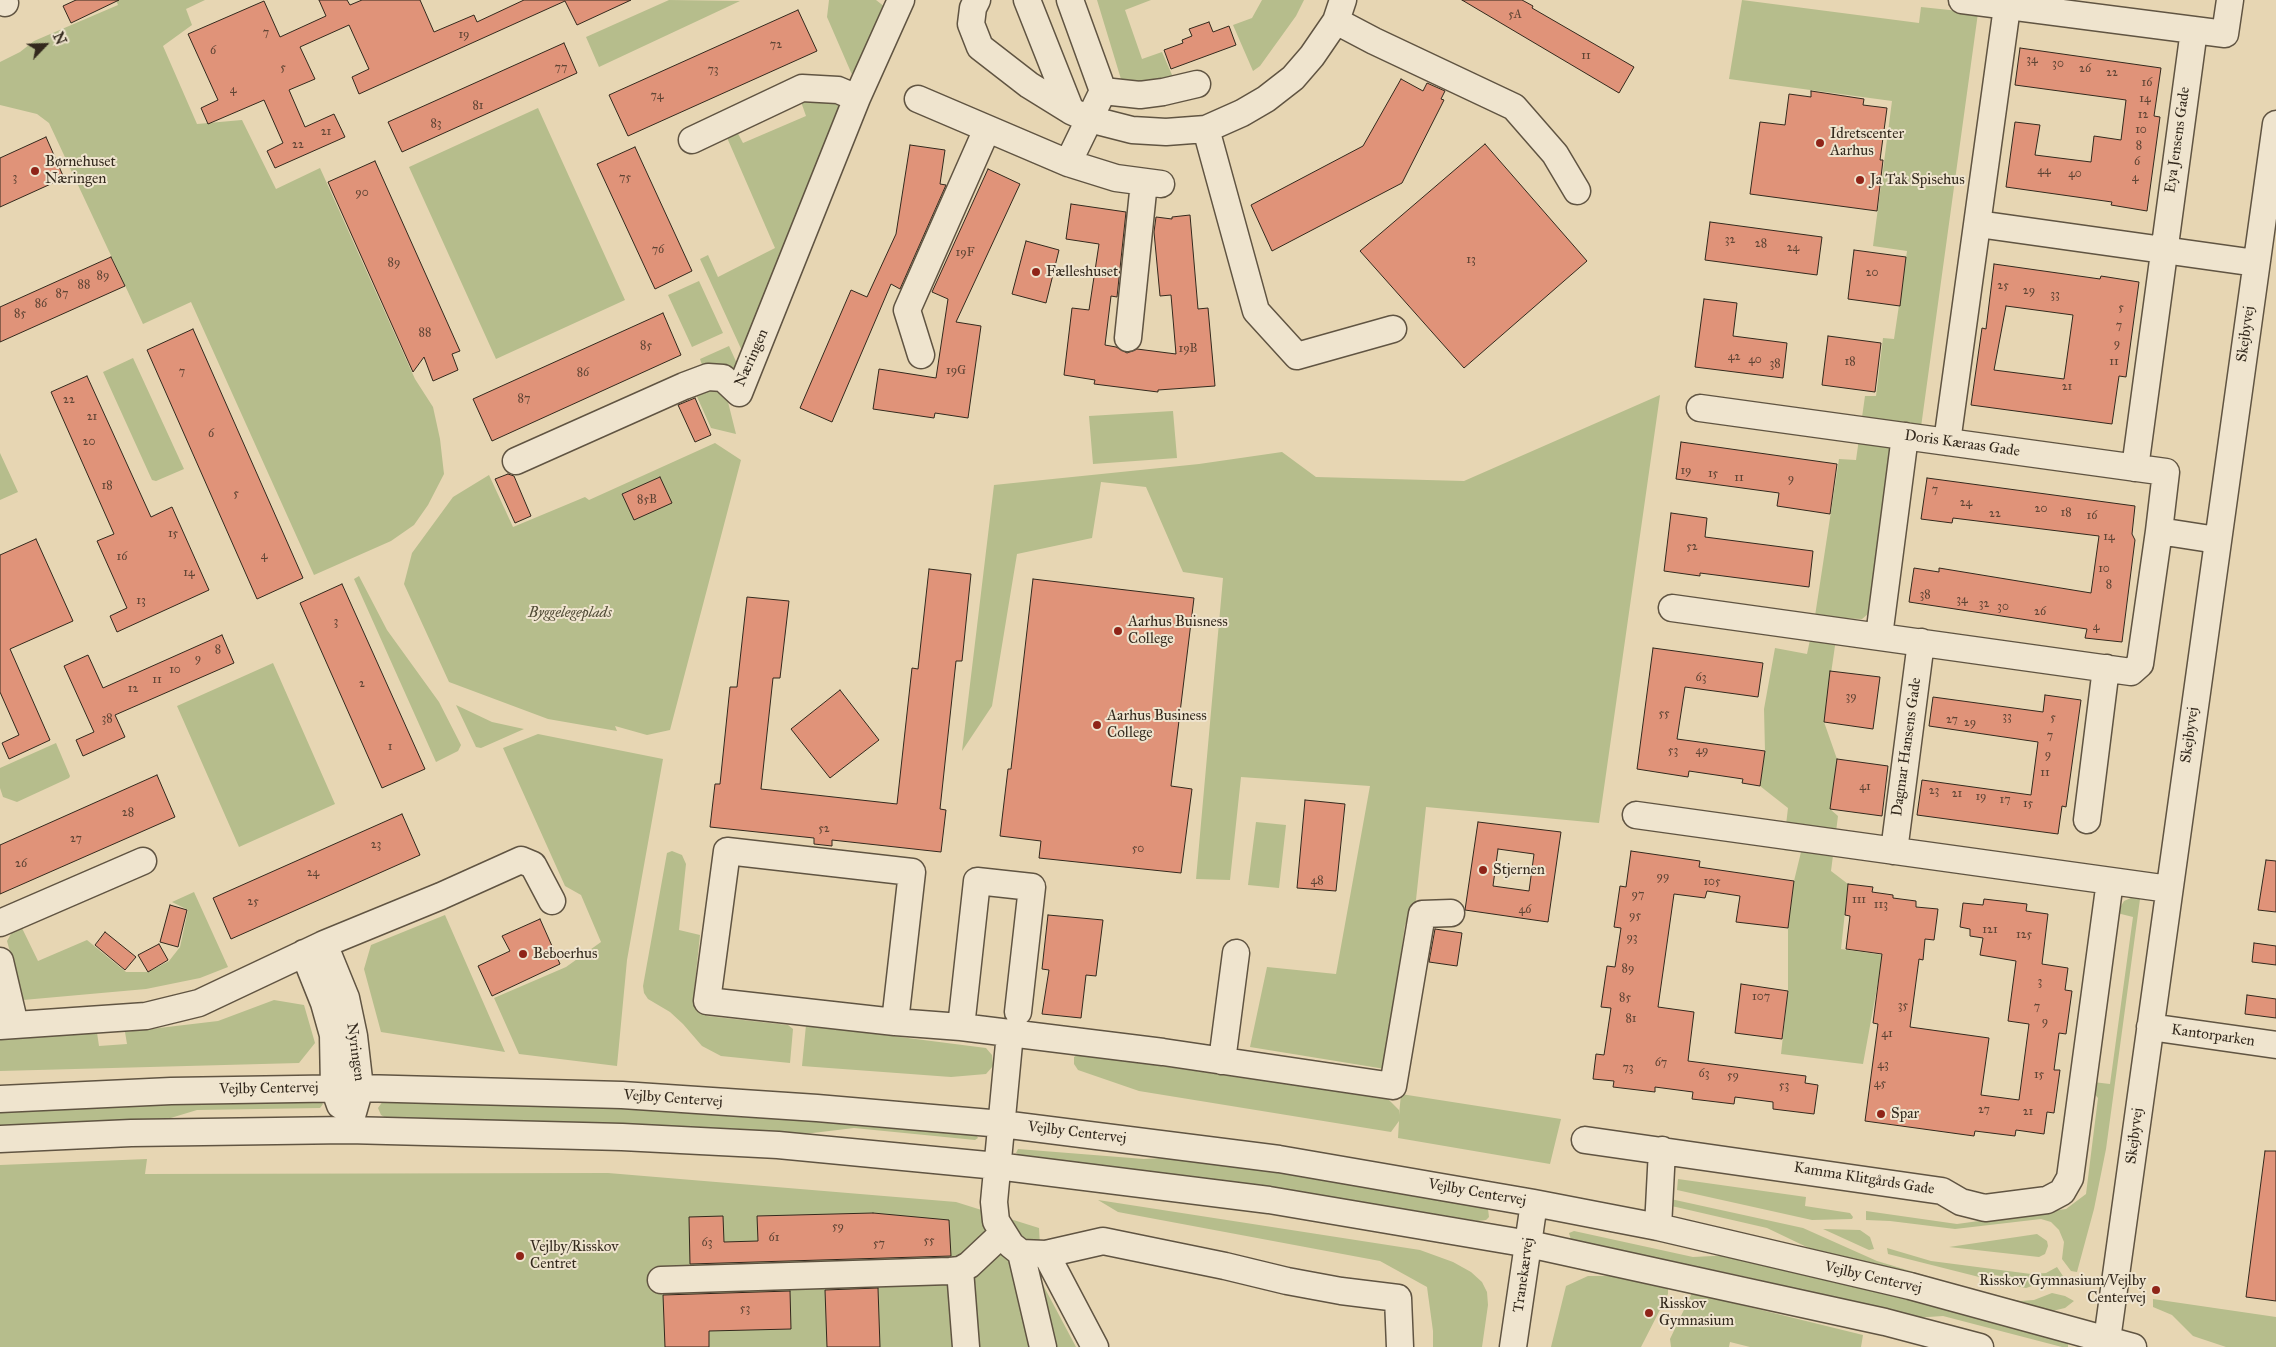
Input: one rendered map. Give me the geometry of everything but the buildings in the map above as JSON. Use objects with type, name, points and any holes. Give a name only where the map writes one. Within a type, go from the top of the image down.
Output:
[{"type":"street","points":[[978,0],[973,8],[971,24],[980,47],[1029,85],[1080,115],[1132,130],[1166,132],[1206,129],[1242,113],[1266,99],[1293,78],[1312,56],[1339,10],[1380,44],[1514,106],[1555,154],[1577,191]]},
{"type":"street","points":[[1027,0],[1080,115]]},
{"type":"street","points":[[1070,0],[1103,91]]},
{"type":"street","points":[[1962,0],[2225,34],[2230,0]]},
{"type":"street","name":"Næringen","points":[[516,461],[708,377],[723,378],[739,393],[896,2]]},
{"type":"street","points":[[1947,442],[2007,7]]},
{"type":"street","name":"Eya Jensens Gade","points":[[2135,468],[2194,30]]},
{"type":"street","points":[[1103,91],[1140,94],[1163,92],[1197,84]]},
{"type":"street","points":[[692,140],[802,88],[838,90],[857,98]]},
{"type":"street","points":[[1068,163],[1080,115],[1103,91]]},
{"type":"street","points":[[918,99],[1068,163],[1116,178],[1152,183],[1128,338]]},
{"type":"street","name":"Skejbyvej","points":[[2116,1344],[2150,1027],[2168,889],[2276,124]]},
{"type":"street","points":[[921,355],[907,310],[987,129]]},
{"type":"street","points":[[1206,129],[1256,311],[1297,356],[1392,329]]},
{"type":"street","points":[[1978,224],[2256,263]]},
{"type":"street","name":"Doris Kæraas Gade","points":[[1700,408],[2166,472],[2159,531]]},
{"type":"street","points":[[1879,636],[1905,436]]},
{"type":"street","points":[[1672,608],[2131,672],[2140,664],[2159,531],[2217,540]]},
{"type":"street","name":"Dagmar Hansens Gade","points":[[1894,851],[1921,642]]},
{"type":"street","points":[[2087,820],[2106,668]]},
{"type":"street","points":[[1636,815],[2168,889]]},
{"type":"street","points":[[895,1022],[912,872],[727,851],[707,1001],[895,1022],[961,1027],[1014,1023],[1222,1061],[1393,1086],[1422,914],[1451,913]]},
{"type":"street","points":[[0,961],[8,1025],[146,1016],[199,1003],[314,949],[521,860],[533,865],[552,901]]},
{"type":"street","points":[[0,924],[142,861]]},
{"type":"street","points":[[961,1027],[977,881],[1032,887],[997,1166],[994,1202],[996,1221],[1002,1234],[1011,1245],[1033,1253],[1103,1241],[1287,1281],[1341,1291],[1398,1298],[1400,1347]]},
{"type":"street","name":"Kamma Klitgårds Gade","points":[[1585,1140],[1942,1191],[1962,1202],[1985,1208],[2047,1200],[2062,1192],[2070,1178],[2110,881]]},
{"type":"street","name":"Nyringen","points":[[314,949],[346,998],[354,1036],[360,1088],[348,1130]]},
{"type":"street","name":"Nyringen","points":[[314,949],[324,1003],[333,1035],[334,1088],[348,1130]]},
{"type":"street","points":[[1222,1061],[1236,953]]},
{"type":"street","name":"Kantorparken","points":[[2150,1027],[2276,1045]]},
{"type":"street","name":"Vejlby Centervej","points":[[0,1099],[171,1091],[360,1088],[622,1095],[816,1108],[1002,1124],[1279,1159],[1534,1203],[1658,1227],[1910,1286],[2116,1344]]},
{"type":"street","points":[[0,1139],[131,1133],[348,1130],[632,1137],[778,1145],[997,1166],[1269,1200],[1529,1244],[1885,1322],[1980,1347]]},
{"type":"street","points":[[1658,1227],[1662,1150]]},
{"type":"street","name":"Tranekærvej","points":[[1513,1347],[1534,1203]]},
{"type":"street","points":[[661,1280],[960,1270],[969,1265],[1002,1234]]},
{"type":"street","points":[[1033,1253],[1043,1347]]},
{"type":"street","points":[[1033,1253],[1095,1347]]},
{"type":"street","points":[[960,1270],[966,1347]]},
{"type":"green space","points":[[116,0],[205,0],[186,9],[192,25],[163,46],[197,124],[242,120],[276,189],[320,168],[415,379],[433,407],[440,439],[444,474],[428,505],[414,525],[391,541],[314,575],[191,302],[143,324],[49,123],[37,114],[0,105],[0,62],[20,52],[34,41],[118,5]]},
{"type":"green space","points":[[669,0],[740,1],[599,67],[586,37]]},
{"type":"green space","points":[[829,0],[876,0],[885,7],[853,77],[827,17]]},
{"type":"green space","points":[[1097,0],[1151,0],[1125,10],[1142,59],[1162,52],[1176,84],[1124,89]]},
{"type":"green space","points":[[1262,0],[1304,0],[1296,16],[1260,66],[1253,71],[1233,25],[1252,18]]},
{"type":"green space","points":[[1742,0],[1919,23],[1921,7],[1978,13],[1921,427],[1892,448],[1868,614],[1862,619],[1839,618],[1824,722],[1837,759],[1830,809],[1838,816],[1831,871],[1848,884],[1841,949],[1883,955],[1863,1064],[1781,1054],[1788,991],[1788,928],[1794,881],[1801,852],[1783,850],[1788,808],[1760,786],[1765,751],[1764,709],[1775,648],[1807,654],[1815,616],[1839,459],[1856,460],[1865,396],[1876,396],[1883,338],[1894,339],[1907,251],[1873,246],[1892,101],[1729,79]]},
{"type":"green space","points":[[833,95],[839,108],[743,353],[700,259],[708,255],[718,277],[775,248],[725,133],[735,128],[743,143],[806,116],[800,99]]},
{"type":"green space","points":[[538,108],[625,300],[496,359],[409,167]]},
{"type":"green space","points":[[699,281],[723,333],[692,347],[668,295]]},
{"type":"green space","points":[[729,346],[739,368],[727,375],[704,371],[700,359]]},
{"type":"green space","points":[[133,358],[184,469],[156,481],[152,480],[103,372]]},
{"type":"green space","points":[[715,389],[726,394],[736,434],[711,428],[694,390]]},
{"type":"green space","points":[[1660,395],[1599,823],[1426,807],[1415,909],[1405,925],[1385,1069],[1250,1047],[1267,967],[1336,974],[1370,786],[1241,777],[1230,880],[1196,879],[1223,578],[1183,572],[1146,487],[1101,482],[1092,538],[1017,554],[992,706],[962,751],[994,485],[1199,464],[1282,452],[1316,477],[1464,481]]},
{"type":"green space","points":[[1173,411],[1177,458],[1093,464],[1089,416]]},
{"type":"green space","name":"Byggelegeplads","points":[[715,443],[741,460],[670,730],[647,735],[615,726],[617,731],[548,719],[449,682],[404,584],[412,553],[453,497],[489,475],[513,527],[585,497],[589,500]]},
{"type":"green space","points":[[0,453],[18,492],[0,500]]},
{"type":"green space","points":[[359,576],[387,630],[439,702],[461,745],[458,751],[436,762],[354,579]]},
{"type":"green space","points":[[273,663],[335,804],[239,847],[177,706]]},
{"type":"green space","points":[[456,705],[492,722],[524,729],[481,748],[476,747]]},
{"type":"green space","points":[[538,734],[663,759],[627,960],[617,1066],[519,1054],[494,998],[566,967],[601,942],[581,895],[565,886],[503,748]]},
{"type":"green space","points":[[56,743],[70,776],[69,778],[17,802],[3,797],[0,788],[0,768]]},
{"type":"green space","points":[[1256,822],[1286,825],[1279,888],[1248,885]]},
{"type":"green space","points":[[672,851],[682,855],[686,864],[679,930],[700,935],[694,992],[699,1010],[707,1016],[788,1025],[793,1029],[790,1063],[721,1056],[702,1046],[670,1012],[648,999],[644,993],[643,986],[667,853]]},
{"type":"green space","points":[[194,892],[228,967],[200,978],[146,989],[23,1000],[7,941],[12,932],[21,926],[38,961],[87,940],[126,972],[148,972],[169,961],[180,947],[188,910],[172,902]]},
{"type":"green space","points":[[2133,897],[2140,899],[2106,1149],[2094,1209],[2077,1272],[2071,1271],[2062,1259],[2064,1242],[2059,1230],[2051,1222],[2041,1219],[1955,1229],[1866,1220],[1866,1211],[1957,1224],[2066,1209],[2086,1194],[2098,1098],[2092,1091],[2093,1082],[2110,1084],[2133,917],[2117,913],[2124,901]]},
{"type":"green space","points":[[445,915],[505,1052],[381,1032],[364,969],[371,945]]},
{"type":"green space","points":[[274,1000],[304,1005],[315,1043],[299,1063],[0,1071],[0,1032],[96,1026],[99,1046],[127,1044],[125,1032],[218,1021]]},
{"type":"green space","points":[[806,1025],[986,1048],[992,1055],[993,1066],[986,1074],[951,1077],[802,1066]]},
{"type":"green space","points":[[1079,1054],[1388,1099],[1399,1110],[1399,1115],[1401,1094],[1561,1119],[1550,1164],[1398,1138],[1399,1121],[1391,1132],[1139,1091],[1078,1070],[1074,1064],[1074,1057]]},
{"type":"green space","points":[[320,1101],[323,1104],[320,1108],[197,1110],[164,1120],[0,1127],[0,1109],[115,1103]]},
{"type":"green space","points":[[383,1101],[476,1101],[862,1122],[975,1133],[978,1138],[975,1140],[854,1128],[796,1135],[527,1122],[386,1118],[381,1115],[378,1108]]},
{"type":"green space","points":[[1018,1149],[1144,1159],[1184,1157],[1484,1206],[1488,1209],[1489,1217],[1486,1220],[1478,1221],[1278,1189],[1020,1155],[1016,1153]]},
{"type":"green space","name":"Vejlby/Risskov Centret","points":[[147,1159],[145,1174],[608,1173],[956,1202],[1039,1228],[1042,1283],[1076,1347],[0,1347],[0,1165]]},
{"type":"green space","points":[[1678,1179],[1806,1197],[1805,1206],[1850,1213],[1853,1217],[1852,1219],[1812,1220],[1677,1190]]},
{"type":"green space","points":[[1666,1198],[1803,1228],[1877,1261],[1927,1276],[1927,1278],[1813,1250],[1767,1228],[1671,1206]]},
{"type":"green space","points":[[1098,1200],[1420,1250],[1453,1262],[1471,1272],[1482,1282],[1487,1292],[1488,1305],[1482,1347],[1433,1347],[1433,1331],[1427,1287],[1380,1261],[1118,1212]]},
{"type":"green space","points":[[1823,1229],[1860,1230],[1870,1237],[1874,1249],[1869,1250]]},
{"type":"green space","points":[[1574,1231],[1693,1257],[1734,1255],[2063,1339],[2067,1341],[2068,1347],[1943,1316],[1913,1318],[1747,1277],[1571,1240],[1569,1233]]},
{"type":"green space","points":[[2037,1234],[2047,1241],[2048,1246],[2045,1254],[2039,1257],[1949,1247]]},
{"type":"green space","points":[[1887,1248],[1931,1261],[2031,1274],[2046,1273],[2057,1267],[2063,1276],[2062,1282],[2044,1282],[2026,1288],[2011,1285],[2012,1278],[1989,1274],[1987,1279],[1888,1254]]},
{"type":"green space","points":[[1588,1276],[1611,1276],[1668,1289],[1668,1294],[1641,1347],[1551,1347],[1566,1286]]},
{"type":"green space","points":[[1692,1293],[1863,1335],[1861,1347],[1750,1347],[1730,1342],[1729,1347],[1671,1347],[1670,1339]]},
{"type":"green space","points":[[2052,1293],[2065,1296],[2074,1301],[2065,1308],[2052,1311],[1996,1296],[2021,1301],[2034,1300]]},
{"type":"green space","points":[[2153,1299],[2276,1317],[2276,1347],[2226,1347],[2193,1336],[2172,1315],[2153,1307]]},
{"type":"place","name":"Idretscenter Aarhus","points":[[1820,143]]},
{"type":"place","name":"Børnehuset Næringen","points":[[35,171]]},
{"type":"place","name":"Ja Tak Spisehus","points":[[1860,180]]},
{"type":"place","name":"Fælleshuset","points":[[1036,272]]},
{"type":"place","name":"Aarhus Buisness College","points":[[1118,631]]},
{"type":"place","name":"Aarhus Business College","points":[[1097,725]]},
{"type":"place","name":"Stjernen","points":[[1483,870]]},
{"type":"place","name":"Beboerhus","points":[[523,954]]},
{"type":"place","name":"Spar","points":[[1881,1114]]},
{"type":"place","name":"Vejlby/Risskov Centret","points":[[520,1256]]},
{"type":"place","name":"Risskov Gymnasium/Vejlby Centervej","points":[[2156,1290]]},
{"type":"place","name":"Risskov Gymnasium","points":[[1649,1313]]}]
